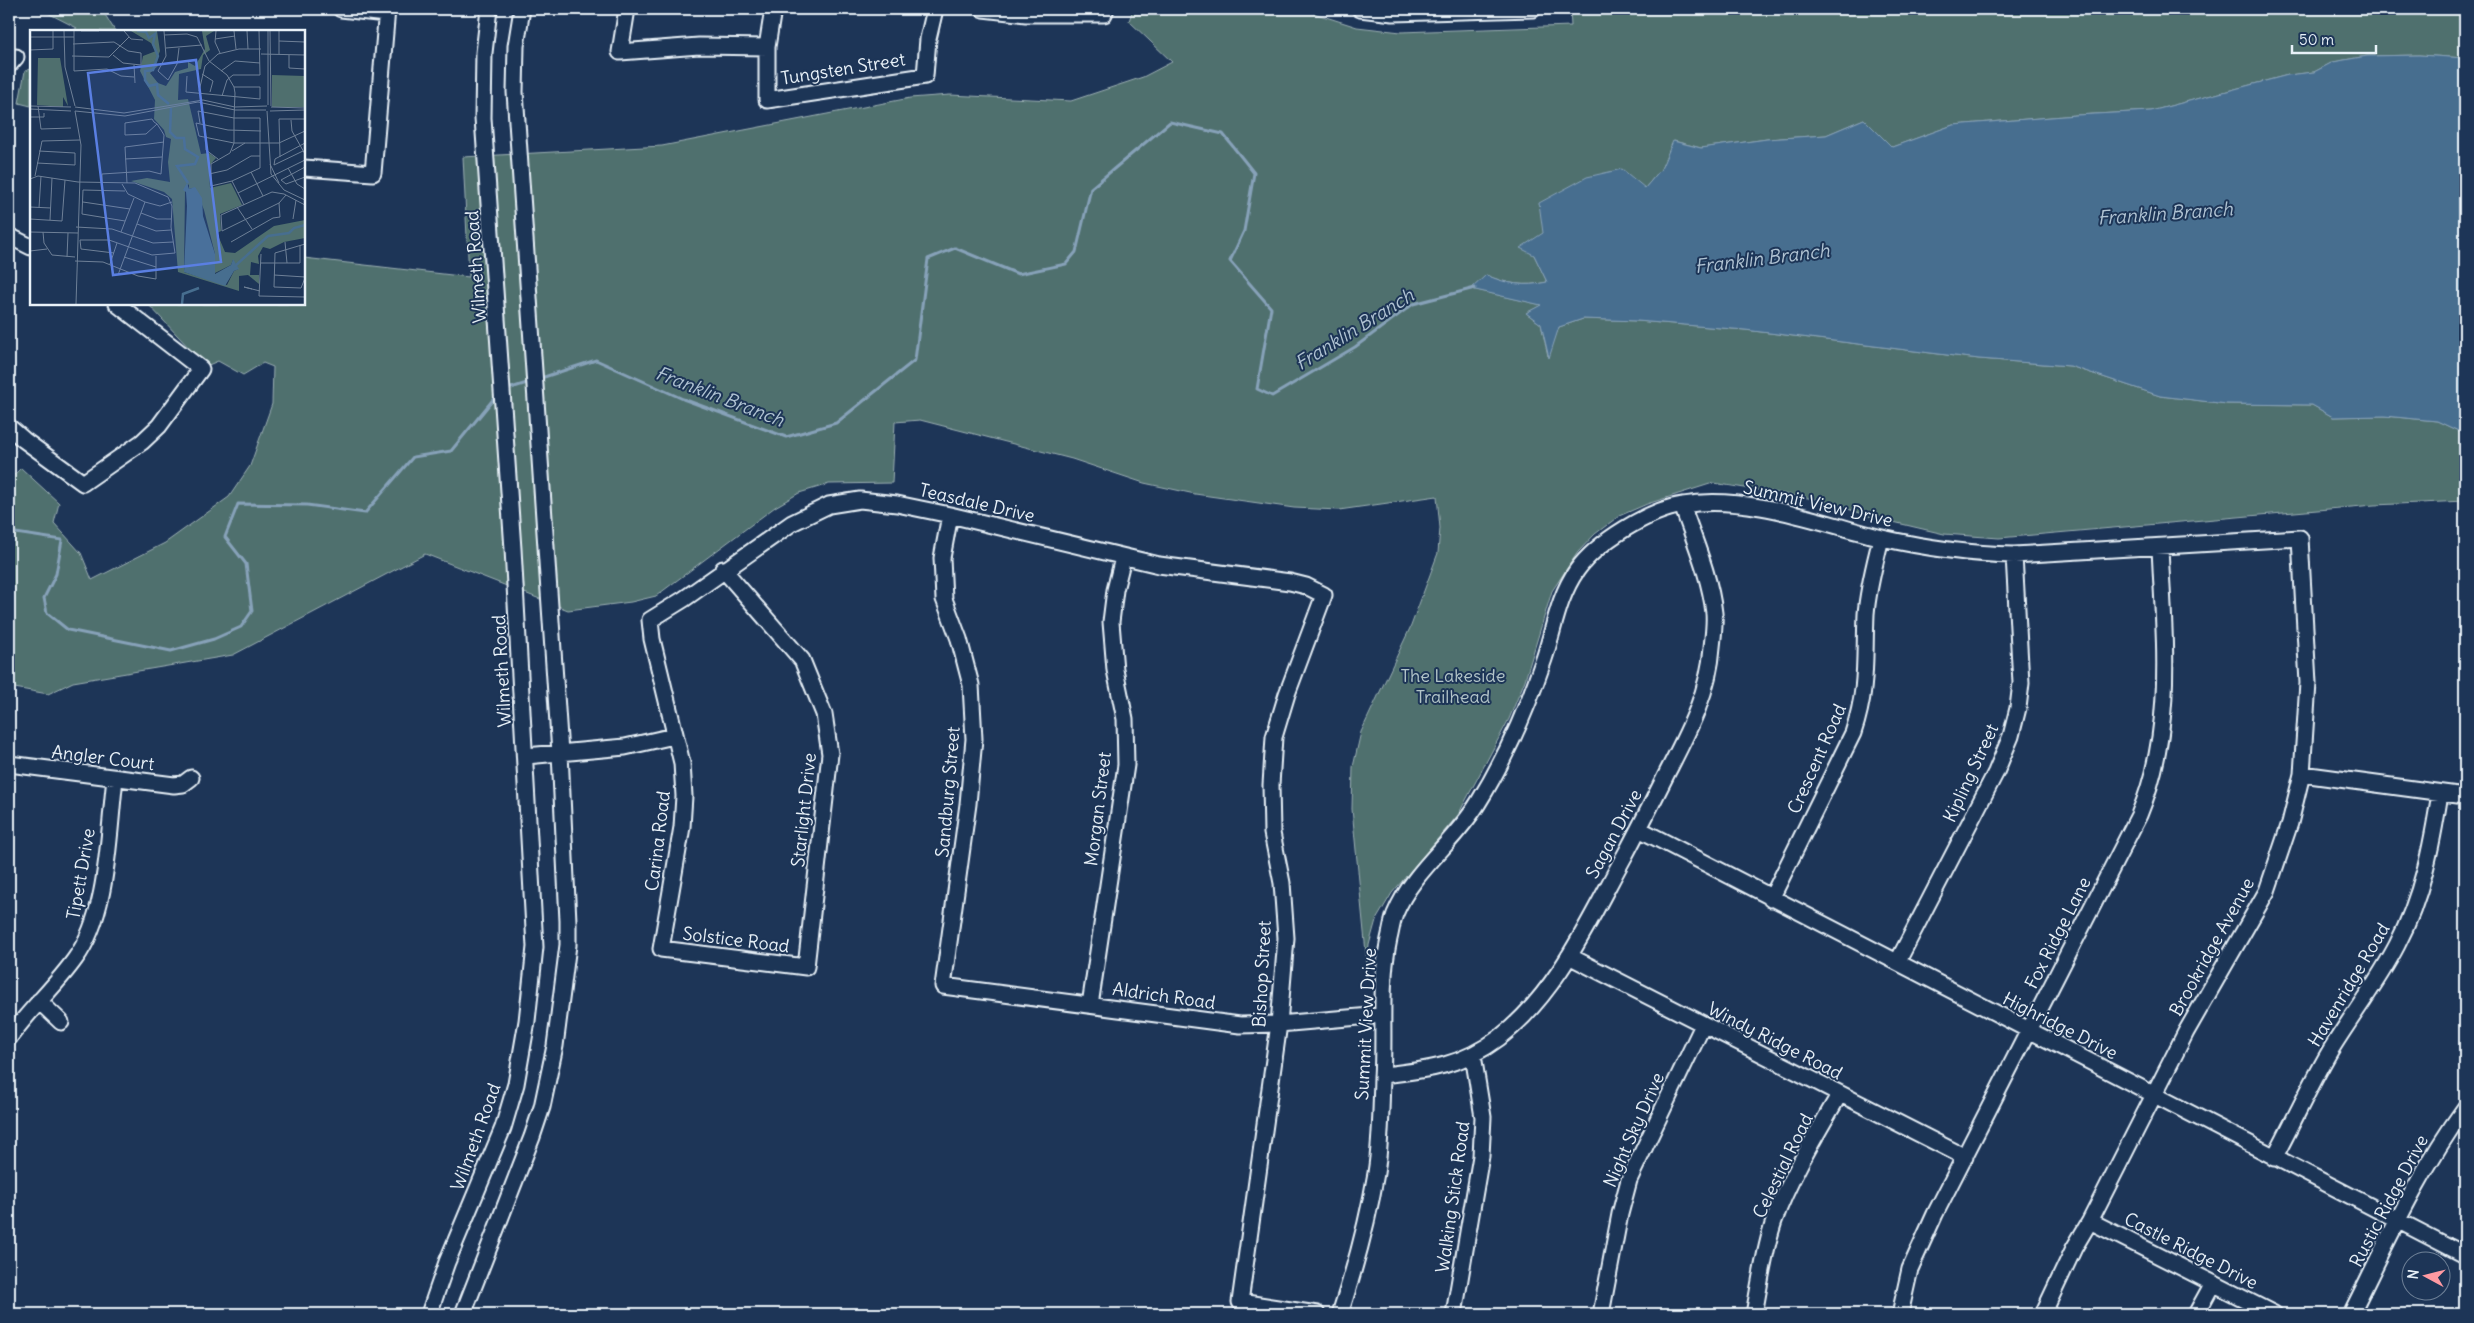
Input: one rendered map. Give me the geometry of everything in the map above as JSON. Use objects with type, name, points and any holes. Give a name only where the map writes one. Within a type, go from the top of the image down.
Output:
[{"type":"street","points":[[305,168],[372,172],[387,11],[341,9]]},
{"type":"street","name":"Wilmeth Road","points":[[429,1314],[447,1262],[503,1128],[523,1048],[535,947],[526,756],[490,189],[483,118],[484,53],[488,9]]},
{"type":"street","points":[[463,1314],[542,1107],[555,1046],[568,945],[560,753],[516,92],[516,46],[522,9]]},
{"type":"street","points":[[627,9],[620,52],[699,46],[767,47],[773,9]]},
{"type":"street","name":"Tungsten Street","points":[[767,47],[767,100],[925,76],[928,39],[935,9]]},
{"type":"street","points":[[983,9],[1026,14],[1104,14],[1106,9]]},
{"type":"street","points":[[1360,9],[1392,11],[1533,9]]},
{"type":"street","points":[[9,236],[30,246]]},
{"type":"street","points":[[9,426],[24,440],[83,483],[142,442],[158,426],[201,369],[117,305]]},
{"type":"street","name":"Teasdale Drive","points":[[650,620],[684,599],[792,523],[829,505],[860,500],[897,504],[950,515],[1122,558],[1159,565],[1290,582],[1306,586],[1324,595]]},
{"type":"street","name":"Summit View Drive","points":[[1340,1314],[1359,1255],[1376,1171],[1383,1075],[1382,1015],[1384,962],[1394,915],[1417,875],[1457,833],[1477,805],[1496,772],[1522,718],[1545,656],[1557,608],[1577,570],[1611,538],[1645,518],[1682,505],[1724,503],[1770,510],[1931,549],[1974,554],[2014,555],[2160,548],[2300,538]]},
{"type":"street","name":"Sagan Drive","points":[[1383,1075],[1430,1070],[1474,1055],[1520,1020],[1569,956],[1639,829],[1696,715],[1706,683],[1712,650],[1714,614],[1705,574],[1682,505]]},
{"type":"street","name":"Sandburg Street","points":[[942,986],[968,804],[974,739],[971,685],[959,639],[944,599],[942,558],[950,515]]},
{"type":"street","name":"Crescent Road","points":[[1771,899],[1853,733],[1862,706],[1866,677],[1869,590],[1881,538]]},
{"type":"street","name":"Brookridge Avenue","points":[[2043,1314],[2074,1248],[2090,1221],[2186,1032],[2267,891],[2290,823],[2302,774],[2308,684],[2300,538]]},
{"type":"street","name":"Fox Ridge Lane","points":[[1900,1314],[1910,1269],[1935,1214],[2140,815],[2151,788],[2165,708],[2166,670],[2160,548]]},
{"type":"street","name":"Kipling Street","points":[[1898,961],[1996,772],[2011,736],[2018,708],[2021,683],[2014,555]]},
{"type":"street","name":"Morgan Street","points":[[1090,1005],[1126,765],[1125,719],[1116,670],[1111,622],[1122,558]]},
{"type":"street","name":"Starlight Drive","points":[[723,570],[802,660],[824,714],[830,754],[806,967]]},
{"type":"street","name":"Bishop Street","points":[[1317,1314],[1240,1302],[1279,1024],[1286,938],[1282,883],[1272,833],[1270,785],[1274,737],[1287,694],[1324,595]]},
{"type":"street","name":"Carina Road","points":[[650,620],[652,639],[682,763],[684,796],[682,827],[661,949]]},
{"type":"street","points":[[526,756],[625,747],[674,736]]},
{"type":"street","name":"Angler Court","points":[[9,764],[114,779],[174,785],[183,784],[191,778]]},
{"type":"street","points":[[2302,774],[2465,796]]},
{"type":"street","name":"Tipett Drive","points":[[9,1038],[38,1001],[76,959],[91,931],[104,875],[114,779]]},
{"type":"street","name":"Havenridge Road","points":[[2274,1158],[2330,1051],[2372,989],[2398,944],[2420,890],[2431,853],[2440,793]]},
{"type":"street","name":"Highridge Drive","points":[[1639,829],[1771,899],[1898,961],[2028,1031],[2465,1255]]},
{"type":"street","name":"Solstice Road","points":[[661,949],[806,967]]},
{"type":"street","name":"Windy Ridge Road","points":[[1569,956],[1839,1095],[1965,1157]]},
{"type":"street","name":"Aldrich Road","points":[[942,986],[1240,1025],[1279,1024],[1382,1015]]},
{"type":"street","points":[[38,1001],[61,1022]]},
{"type":"street","name":"Night Sky Drive","points":[[1601,1314],[1620,1214],[1629,1180],[1704,1025]]},
{"type":"street","name":"Walking Stick Road","points":[[1454,1314],[1481,1156],[1484,1117],[1474,1055]]},
{"type":"street","name":"Celestial Road","points":[[1754,1314],[1765,1254],[1775,1220],[1806,1153],[1839,1095]]},
{"type":"street","name":"Rustic Ridge Drive","points":[[2351,1314],[2398,1221],[2448,1132],[2465,1108]]},
{"type":"street","name":"Castle Ridge Drive","points":[[2090,1221],[2274,1314]]},
{"type":"street","points":[[2196,1314],[2213,1283]]},
{"type":"green space","points":[[40,9],[104,9],[104,13],[114,30],[74,30],[77,28]]},
{"type":"green space","name":"The Lakeside Trailhead","points":[[1133,9],[1301,9],[1357,27],[1401,32],[1571,26],[1570,9],[2465,9],[2465,58],[2419,55],[2367,56],[2333,62],[2314,72],[2288,75],[2151,111],[1953,125],[1892,147],[1864,119],[1826,135],[1767,139],[1701,148],[1674,141],[1661,169],[1645,188],[1543,233],[1534,255],[1547,282],[1516,284],[1486,275],[1472,289],[1542,305],[1526,313],[1541,324],[1548,356],[1559,327],[1583,319],[1637,321],[1745,330],[1979,359],[2070,366],[2160,396],[2227,404],[2312,405],[2333,417],[2384,416],[2437,421],[2465,434],[2465,501],[2374,505],[1999,538],[1944,534],[1872,517],[1821,500],[1713,483],[1647,504],[1619,516],[1595,534],[1578,552],[1552,591],[1525,680],[1509,719],[1458,815],[1392,893],[1376,920],[1369,945],[1367,963],[1352,809],[1353,767],[1361,732],[1411,626],[1438,553],[1440,528],[1437,496],[1339,510],[1294,508],[1195,494],[1144,483],[1072,459],[920,420],[895,422],[892,483],[829,484],[799,493],[775,507],[656,596],[631,602],[568,610],[425,554],[233,655],[73,682],[48,694],[9,687],[9,480],[21,468],[59,503],[54,523],[81,553],[92,580],[165,543],[229,497],[250,466],[272,404],[273,367],[263,363],[243,375],[218,361],[206,366],[149,305],[305,305],[305,258],[469,277],[463,157],[662,146],[910,98],[950,95],[1071,101],[1143,77],[1172,62],[1129,21]]},
{"type":"green space","points":[[30,69],[30,106],[19,103],[25,71]]},
{"type":"water","points":[[2419,55],[2465,58],[2465,434],[2437,421],[2384,416],[2333,417],[2312,405],[2227,404],[2160,396],[2070,366],[1979,359],[1745,330],[1637,321],[1583,319],[1559,327],[1549,358],[1541,324],[1526,313],[1541,305],[1471,289],[1486,275],[1516,284],[1547,282],[1534,255],[1520,248],[1543,233],[1539,203],[1587,177],[1622,169],[1645,188],[1661,169],[1673,141],[1701,148],[1767,139],[1826,135],[1864,119],[1892,147],[1953,125],[2151,111],[2288,75],[2314,72],[2333,62],[2367,56]]},
{"type":"waterway","name":"Franklin Branch","points":[[538,379],[596,360],[683,399],[786,437],[836,423],[915,360],[928,259],[955,248],[1018,274],[1066,264],[1076,252],[1091,188],[1170,122],[1223,134],[1254,173],[1244,231],[1230,261],[1271,308],[1257,389],[1272,396],[1355,347],[1413,304],[1475,288]]},
{"type":"waterway","name":"Franklin Branch","points":[[505,390],[530,382]]},
{"type":"waterway","name":"Franklin Branch","points":[[9,532],[62,540],[56,574],[44,598],[47,613],[68,630],[171,651],[214,639],[241,627],[252,611],[246,564],[225,537],[238,504],[307,505],[365,513],[413,457],[451,451],[496,396]]}]
